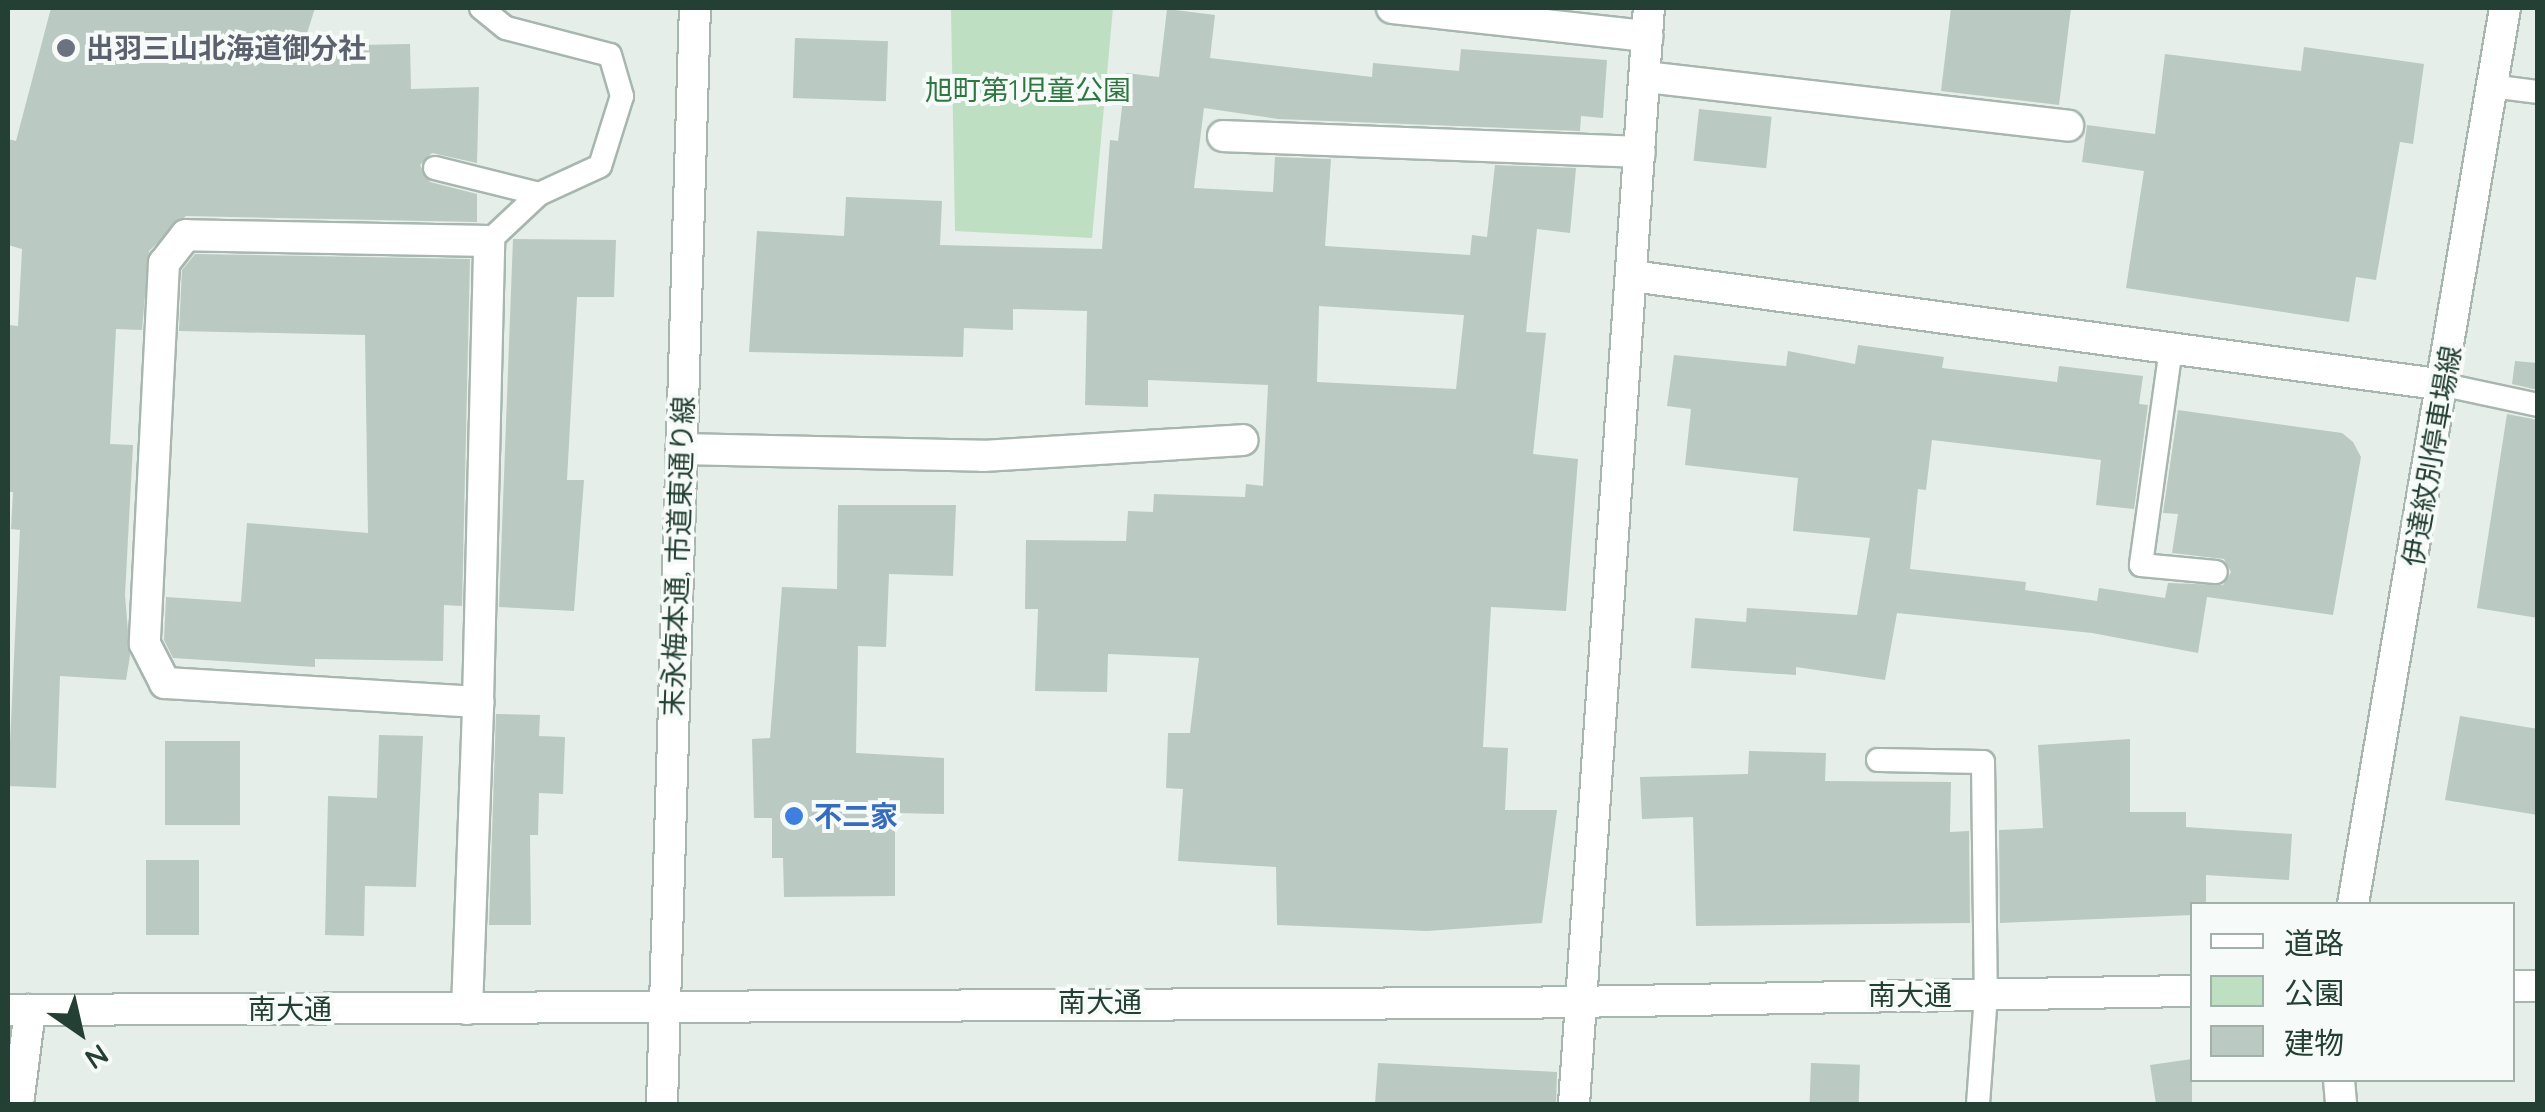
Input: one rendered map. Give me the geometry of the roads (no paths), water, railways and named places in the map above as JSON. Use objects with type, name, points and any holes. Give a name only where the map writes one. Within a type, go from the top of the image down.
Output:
[{"type":"street","name":"末永梅本通, 市道東通り線","points":[[662,1104],[695,8]]},
{"type":"street","points":[[1392,8],[1648,22],[1574,1104]]},
{"type":"street","name":"伊達紋別停車場線","points":[[2352,902],[2445,384],[2505,8]]},
{"type":"street","points":[[1647,77],[2068,126]]},
{"type":"street","points":[[1223,136],[1640,152]]},
{"type":"street","points":[[467,1009],[478,702],[489,241],[186,235],[164,264],[145,644],[165,683],[478,702]]},
{"type":"street","points":[[1632,276],[2445,384]]},
{"type":"street","points":[[681,449],[984,456],[1243,440]]},
{"type":"street","name":"南大通","points":[[19,1010],[1581,999],[2190,990]]},
{"type":"street","points":[[18,1104],[19,1010]]},
{"type":"lane","points":[[480,8],[506,28],[610,55],[622,96],[600,166],[538,194],[489,241]]},
{"type":"lane","points":[[2491,86],[2538,92]]},
{"type":"lane","points":[[436,168],[538,194]]},
{"type":"lane","points":[[2171,348],[2141,565],[2216,572]]},
{"type":"lane","points":[[2445,384],[2538,405]]},
{"type":"lane","points":[[1878,760],[1982,762],[1986,995],[1978,1104]]},
{"type":"place","name":"出羽三山北海道御分社","points":[[66,48]]},
{"type":"place","name":"不二家","points":[[794,816]]},
{"type":"park label","name":"旭町第1児童公園","points":[[1028,90]]}]
